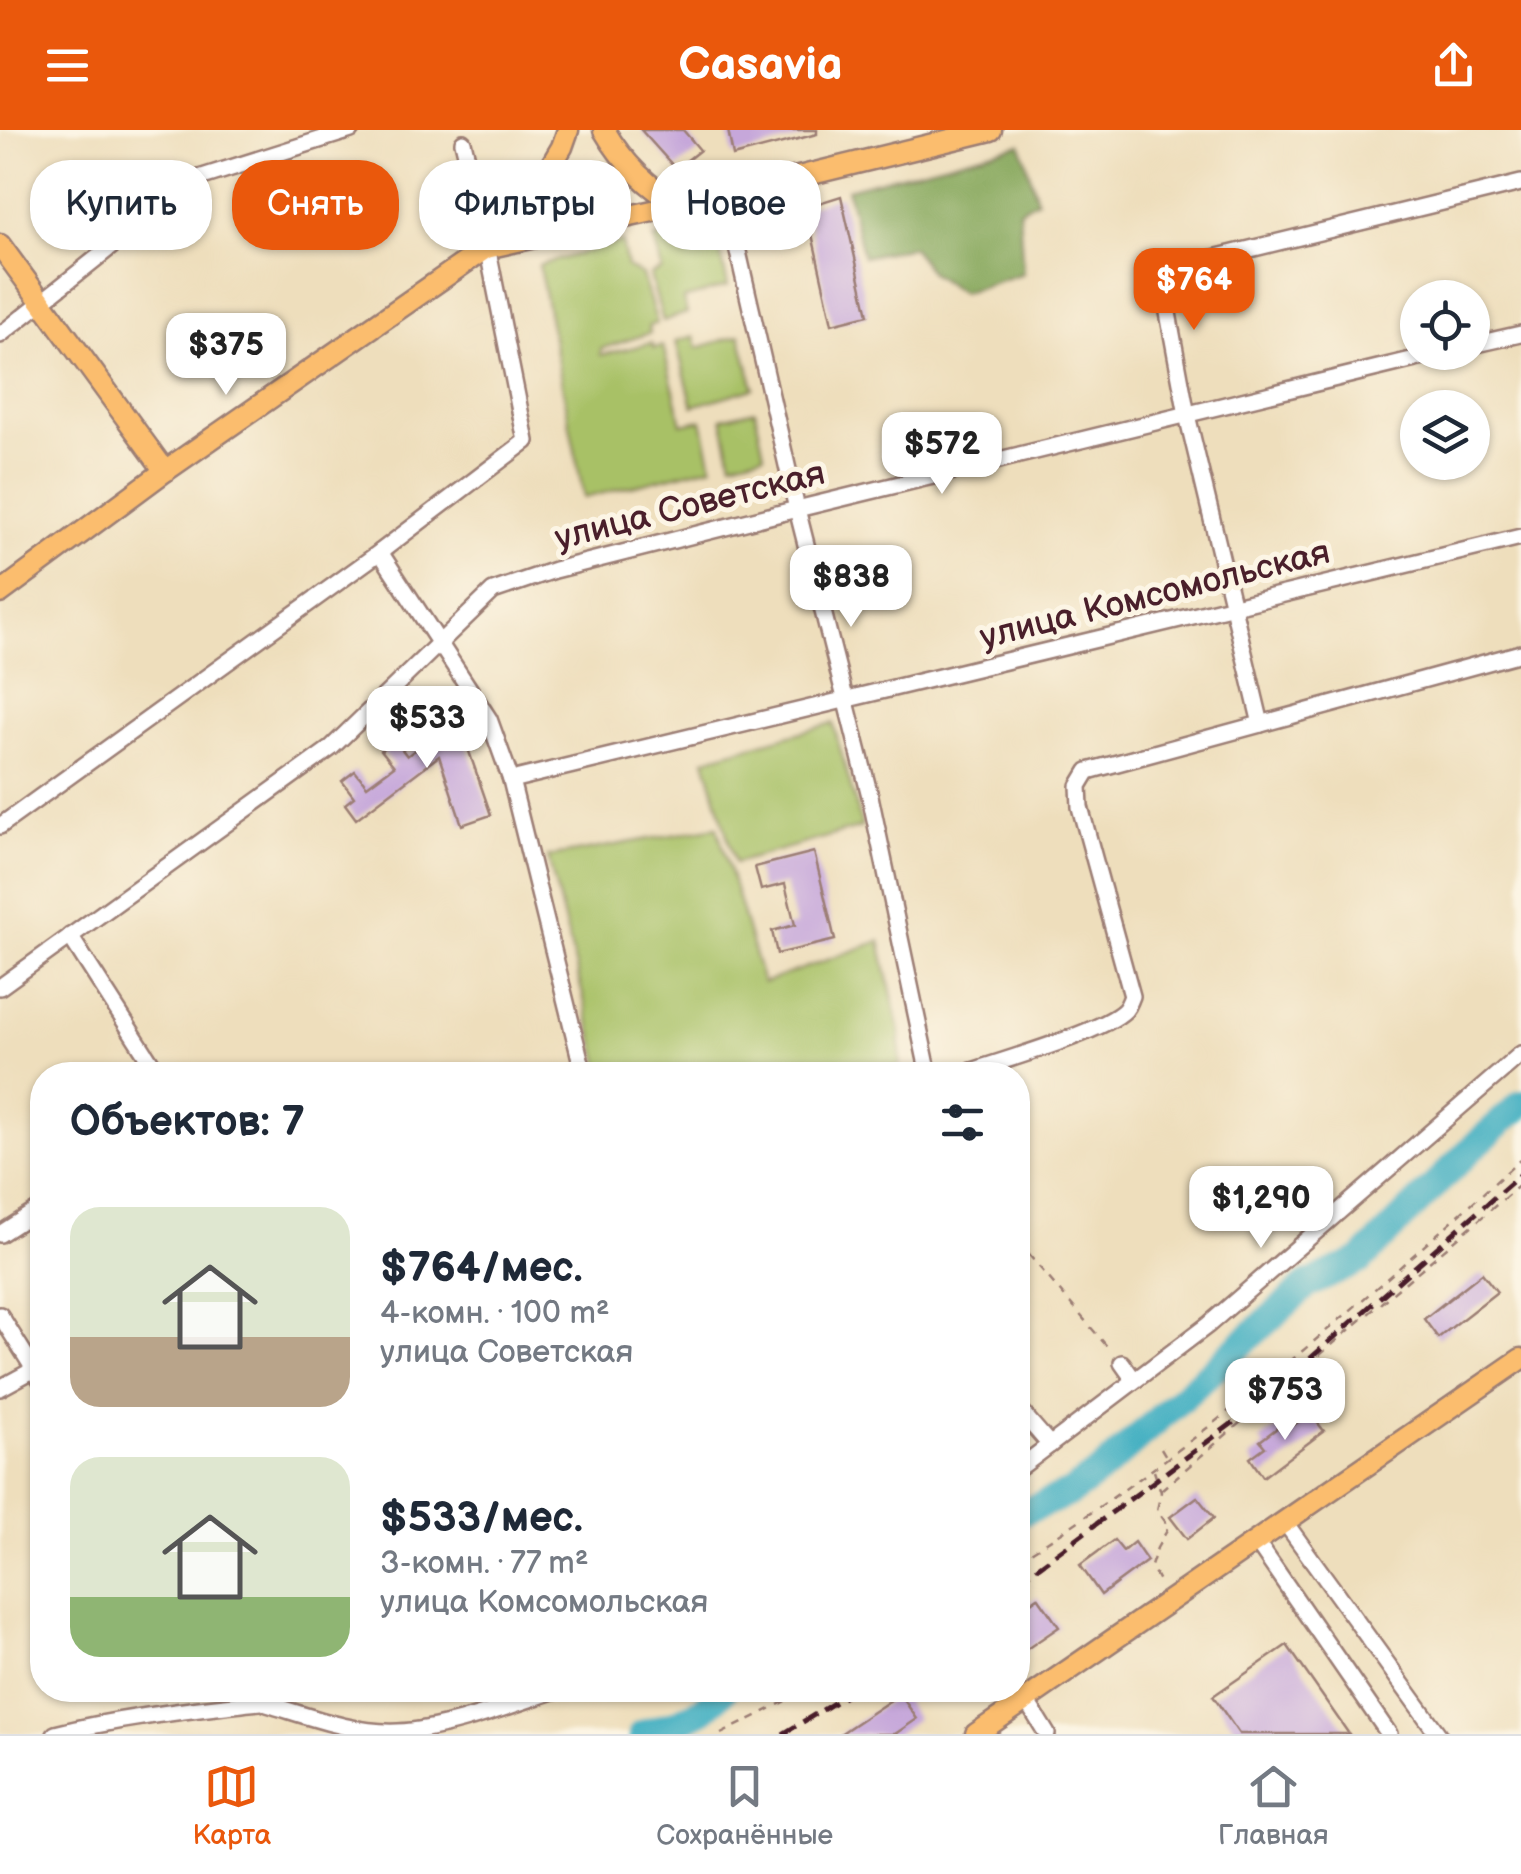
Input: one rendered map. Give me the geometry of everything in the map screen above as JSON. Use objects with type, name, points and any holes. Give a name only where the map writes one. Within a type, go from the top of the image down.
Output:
[{"type":"main road","points":[[554,160],[568,130]]},
{"type":"main road","points":[[604,130],[613,146],[651,184]]},
{"type":"main road","points":[[821,172],[991,130]]},
{"type":"main road","points":[[0,245],[165,471]]},
{"type":"main road","points":[[0,593],[165,471],[483,250]]},
{"type":"main road","points":[[1030,1697],[1521,1359]]},
{"type":"main road","points":[[976,1734],[1023,1702]]},
{"type":"street","points":[[0,336],[196,178],[351,130]]},
{"type":"street","points":[[463,142],[468,160]]},
{"type":"street","points":[[1260,724],[1187,415],[1164,280],[1172,268],[1521,182]]},
{"type":"street","points":[[0,826],[380,552],[527,438],[486,250]]},
{"type":"street","points":[[738,250],[797,509],[870,796],[926,1062]]},
{"type":"street","points":[[1490,342],[1521,334]]},
{"type":"street","name":"улица Советская","points":[[0,987],[331,748],[492,590],[555,570],[797,509],[1400,363]]},
{"type":"street","name":"улица Комсомольская","points":[[510,780],[1521,537]]},
{"type":"street","points":[[380,552],[489,719],[510,780],[581,1062]]},
{"type":"street","points":[[997,1062],[1101,1026],[1126,1009],[1132,996],[1080,807],[1082,778],[1100,765],[1521,653]]},
{"type":"street","points":[[70,936],[151,1062]]},
{"type":"street","points":[[1030,1460],[1208,1326],[1521,1054]]},
{"type":"street","points":[[0,1234],[30,1215]]},
{"type":"street","points":[[0,1315],[30,1361]]},
{"type":"street","points":[[1122,1363],[1134,1380]]},
{"type":"street","points":[[0,1388],[30,1378]]},
{"type":"street","points":[[1030,1422],[1050,1445]]},
{"type":"street","points":[[1284,1521],[1438,1734]]},
{"type":"street","points":[[1256,1541],[1389,1734]]},
{"type":"street","points":[[267,1704],[271,1702]]},
{"type":"street","points":[[55,1734],[242,1704],[267,1704],[363,1729],[398,1733],[469,1718],[519,1702]]},
{"type":"street","points":[[1027,1702],[1047,1734]]},
{"type":"path","points":[[1030,1553],[1084,1520],[1168,1458],[1330,1326],[1521,1159]]},
{"type":"path","points":[[1160,1490],[1521,1184]]},
{"type":"path","points":[[1030,1256],[1122,1363]]},
{"type":"path","points":[[1162,1448],[1168,1458]]},
{"type":"path","points":[[1154,1469],[1160,1490],[1157,1510],[1169,1527],[1156,1548],[1151,1566],[1160,1583]]},
{"type":"path","points":[[721,1734],[784,1702]]},
{"type":"green space","points":[[1021,144],[1037,200],[1019,211],[1023,273],[962,293],[931,273],[912,247],[863,257],[847,189]]},
{"type":"green space","points":[[593,250],[624,250],[627,267],[642,275],[657,323],[649,326],[650,333],[601,349],[601,355],[652,343],[654,348],[663,346],[682,424],[702,420],[712,466],[584,498],[539,265]]},
{"type":"green space","points":[[657,250],[720,250],[728,286],[683,299],[687,313],[663,321],[650,275],[662,270]]},
{"type":"green space","points":[[740,335],[754,388],[693,406],[676,341],[694,336],[697,348]]},
{"type":"green space","points":[[755,410],[764,454],[732,462],[722,418]]},
{"type":"green space","points":[[833,723],[862,827],[735,863],[705,759]]},
{"type":"green space","points":[[717,827],[763,983],[880,941],[900,1032],[900,1062],[600,1062],[548,857]]},
{"type":"building","points":[[641,130],[683,130],[700,150],[687,160],[668,160]]},
{"type":"building","points":[[728,130],[817,130],[817,134],[733,156]]},
{"type":"building","points":[[841,196],[868,315],[832,324],[816,250],[821,250],[821,202]]},
{"type":"building","points":[[454,708],[491,815],[462,825],[439,756],[356,819],[345,804],[354,797],[342,781],[355,771],[367,786],[394,766],[381,750],[394,739],[407,756],[433,736],[426,718]]},
{"type":"building","points":[[814,852],[835,940],[777,954],[772,931],[795,925],[785,884],[761,890],[755,867]]},
{"type":"building","points":[[1482,1273],[1497,1292],[1438,1338],[1424,1319]]},
{"type":"building","points":[[1310,1413],[1324,1431],[1263,1477],[1250,1458],[1265,1447],[1260,1441],[1289,1419],[1294,1425]]},
{"type":"building","points":[[1197,1497],[1214,1518],[1187,1539],[1170,1517]]},
{"type":"building","points":[[1114,1540],[1123,1551],[1134,1542],[1147,1561],[1101,1595],[1080,1565]]},
{"type":"building","points":[[1038,1597],[1059,1627],[1030,1647],[1030,1603]]},
{"type":"building","points":[[1287,1645],[1349,1734],[1239,1734],[1213,1696]]},
{"type":"building","points":[[888,1702],[905,1702],[917,1719],[895,1734],[840,1734]]},
{"type":"waterway","points":[[1030,1509],[1070,1493],[1102,1470],[1307,1285],[1361,1260],[1521,1104]]},
{"type":"waterway","points":[[642,1734],[677,1723],[711,1702]]},
{"type":"railway","points":[[1030,1573],[1257,1405],[1521,1174]]},
{"type":"railway","points":[[783,1734],[835,1702]]}]
